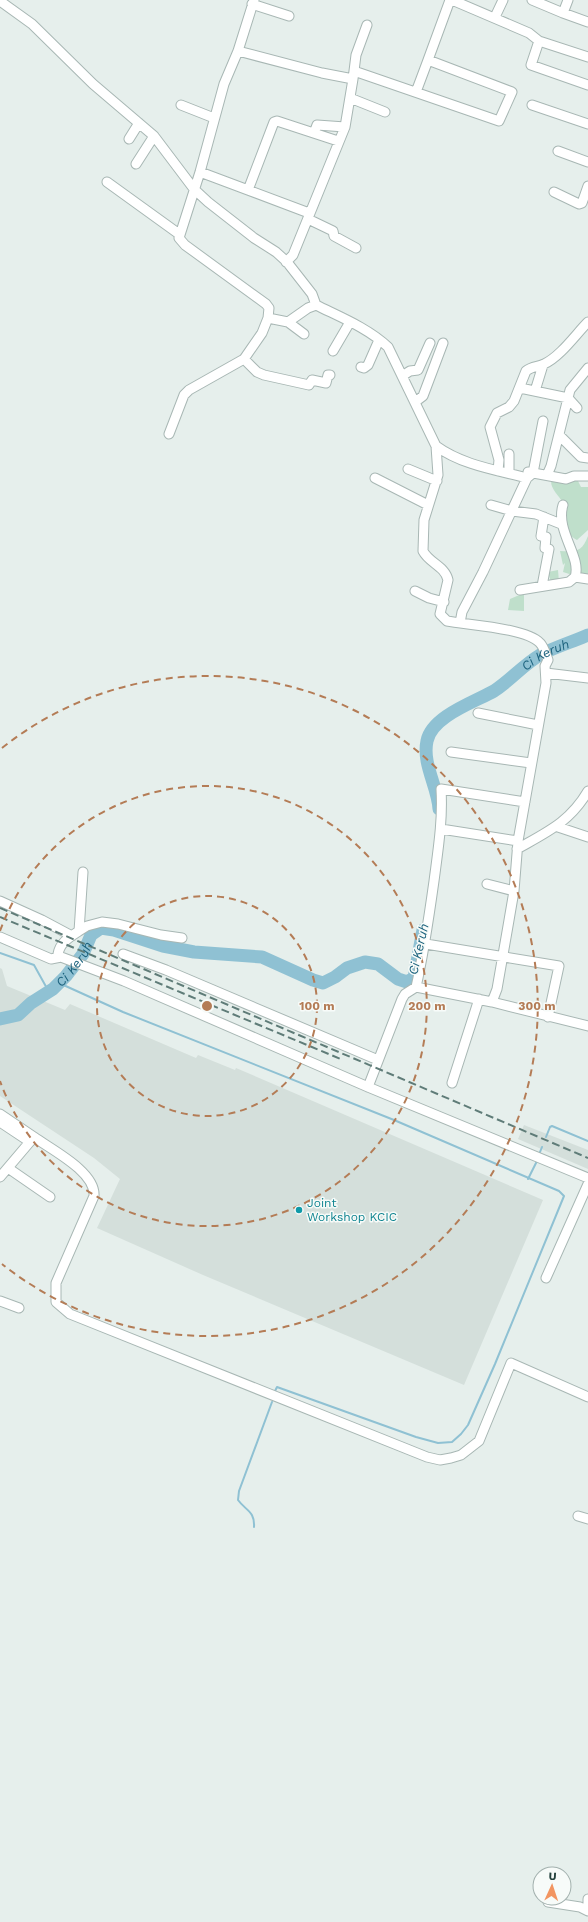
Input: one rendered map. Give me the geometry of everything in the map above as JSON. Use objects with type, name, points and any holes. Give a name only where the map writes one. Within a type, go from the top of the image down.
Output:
[{"type":"street","points":[[416,92],[451,0],[495,17],[529,33],[539,41],[588,56]]},
{"type":"street","points":[[495,17],[503,0]]},
{"type":"street","points":[[533,0],[563,14],[588,22]]},
{"type":"street","points":[[563,14],[568,0]]},
{"type":"street","points":[[0,1],[32,24],[93,84],[154,136],[195,186],[225,216],[288,260],[312,294],[316,305],[350,322],[379,340],[392,354],[405,374],[436,446],[438,460],[437,481],[424,520],[423,551],[444,570],[447,576],[448,580],[444,602],[440,614],[442,618],[447,621],[486,626],[531,637],[540,643],[543,648],[548,660],[545,666],[546,673],[518,845],[514,891],[497,989],[492,1002]]},
{"type":"street","points":[[169,434],[184,395],[189,390],[244,359],[262,332],[268,318],[269,311],[267,305],[185,245],[179,238],[200,172],[224,84],[238,51],[253,2],[289,16]]},
{"type":"street","points":[[288,260],[345,127],[356,55],[367,25]]},
{"type":"street","points":[[539,41],[531,65],[588,85]]},
{"type":"street","points":[[238,51],[322,73],[354,75],[416,92],[499,121],[512,92],[428,60]]},
{"type":"street","points":[[350,98],[385,112]]},
{"type":"street","points":[[181,105],[214,118]]},
{"type":"street","points":[[532,105],[588,125],[588,128]]},
{"type":"street","points":[[248,190],[274,122],[277,121],[338,141]]},
{"type":"street","points":[[129,139],[139,123]]},
{"type":"street","points":[[314,133],[317,125],[345,127]]},
{"type":"street","points":[[136,164],[154,136]]},
{"type":"street","points":[[558,151],[588,162]]},
{"type":"street","points":[[200,172],[248,190],[308,216],[333,231],[334,236],[356,248]]},
{"type":"street","points":[[106,182],[180,234]]},
{"type":"street","points":[[554,192],[579,204],[582,203],[588,186]]},
{"type":"street","points":[[288,322],[308,308],[316,305]]},
{"type":"street","points":[[268,318],[288,322],[304,334]]},
{"type":"street","points":[[333,351],[350,322]]},
{"type":"street","points":[[499,470],[499,460],[490,425],[496,412],[509,407],[520,388],[526,370],[530,367],[543,365],[554,357],[588,322]]},
{"type":"street","points":[[361,367],[364,368],[368,365],[379,340]]},
{"type":"street","points":[[405,374],[418,370],[430,343]]},
{"type":"street","points":[[417,401],[443,344]]},
{"type":"street","points":[[244,359],[257,372],[264,376],[308,385],[312,380],[326,383],[328,375],[330,375]]},
{"type":"street","points":[[535,391],[543,365]]},
{"type":"street","points":[[546,475],[551,466],[570,390],[588,368]]},
{"type":"street","points":[[520,388],[568,398],[577,408]]},
{"type":"street","points":[[460,623],[462,612],[530,475],[543,421]]},
{"type":"street","points":[[559,435],[581,457],[588,458]]},
{"type":"street","points":[[436,446],[455,458],[499,470],[530,475],[546,475],[566,479],[574,476],[588,476]]},
{"type":"street","points":[[509,454],[509,471]]},
{"type":"street","points":[[408,469],[437,481]]},
{"type":"street","points":[[375,478],[428,506]]},
{"type":"street","points":[[520,590],[570,582],[575,577],[575,563],[563,530],[562,504]]},
{"type":"street","points":[[492,505],[544,517],[563,530]]},
{"type":"street","points":[[542,586],[549,549],[545,548],[546,537],[541,536],[544,517]]},
{"type":"street","points":[[575,577],[588,579]]},
{"type":"street","points":[[415,591],[429,598],[444,602]]},
{"type":"street","points":[[546,673],[588,678]]},
{"type":"street","points":[[478,713],[538,725]]},
{"type":"street","points":[[451,752],[531,763]]},
{"type":"street","points":[[416,987],[426,944],[441,829],[441,789],[525,802]]},
{"type":"street","points":[[441,829],[518,845],[558,827],[584,808],[588,791]]},
{"type":"street","points":[[558,827],[588,838]]},
{"type":"street","points":[[76,934],[83,872]]},
{"type":"street","points":[[487,884],[514,891]]},
{"type":"street","points":[[0,901],[76,934]]},
{"type":"street","points":[[61,958],[58,954],[59,950],[66,940],[87,926],[102,922],[182,938]]},
{"type":"street","points":[[0,937],[51,959],[61,958],[71,961],[124,981],[368,1086],[588,1178]]},
{"type":"street","points":[[426,944],[559,966],[548,1017]]},
{"type":"street","points":[[123,954],[166,970],[378,1060]]},
{"type":"street","points":[[368,1086],[402,999],[405,994],[416,987],[492,1002],[588,1026]]},
{"type":"street","points":[[452,1083],[479,1000]]},
{"type":"street","points":[[0,1114],[32,1139]]},
{"type":"street","points":[[0,1122],[32,1139],[82,1171],[94,1189],[94,1196],[56,1283],[54,1294],[56,1302],[61,1308],[83,1320],[312,1412],[440,1460],[462,1455],[479,1441],[511,1364],[588,1397]]},
{"type":"street","points":[[32,1139],[3,1171],[50,1197]]},
{"type":"street","points":[[546,1278],[588,1184]]},
{"type":"street","points":[[0,1301],[19,1308]]},
{"type":"street","points":[[578,1516],[588,1519]]},
{"type":"street","points":[[585,1899],[588,1910]]},
{"type":"street","points":[[572,1906],[588,1910]]},
{"type":"shaded area","points":[[0,968],[2,969],[7,986],[65,1010],[70,1004],[196,1058],[198,1055],[235,1070],[236,1068],[543,1200],[464,1385],[203,1275],[97,1228],[120,1179],[94,1158],[0,1096]]},
{"type":"shaded area","points":[[524,1125],[588,1150],[588,1169],[518,1139]]},
{"type":"green space","points":[[551,481],[578,481],[581,487],[588,487],[588,530],[577,540],[568,532],[566,528],[563,503],[554,490]]},
{"type":"green space","points":[[588,536],[588,580],[563,572],[565,563],[563,565],[560,551],[578,550],[586,541]]},
{"type":"green space","points":[[558,570],[559,582],[551,582],[548,572]]},
{"type":"green space","points":[[524,593],[524,611],[508,610],[510,599]]},
{"type":"waterway","name":"Ci Keruh","points":[[439,809],[436,792],[428,767],[426,750],[427,741],[437,724],[455,711],[494,691],[540,655],[588,635]]},
{"type":"waterway","name":"Ci Keruh","points":[[0,1019],[18,1015],[31,1003],[53,989],[66,976],[83,954],[91,935],[101,928],[114,930],[163,946],[194,952],[262,957],[323,983],[335,977],[347,968],[365,962],[378,964],[398,979],[407,982],[414,978],[423,930]]},
{"type":"waterway","points":[[0,953],[34,965],[49,992]]},
{"type":"waterway","points":[[59,983],[123,1012],[394,1120],[559,1191],[564,1196],[495,1364],[468,1425],[452,1442],[438,1443],[416,1437],[277,1387],[275,1391]]},
{"type":"waterway","points":[[546,1137],[550,1127],[552,1126],[588,1141]]},
{"type":"waterway","points":[[540,1152],[542,1147]]},
{"type":"waterway","points":[[528,1179],[537,1161]]},
{"type":"waterway","points":[[254,1527],[251,1514],[238,1500],[239,1491],[272,1402]]},
{"type":"railway","points":[[0,908],[588,1158]]},
{"type":"railway","points":[[0,917],[343,1060]]},
{"type":"place","name":"Joint Workshop KCIC","points":[[299,1210]]}]
